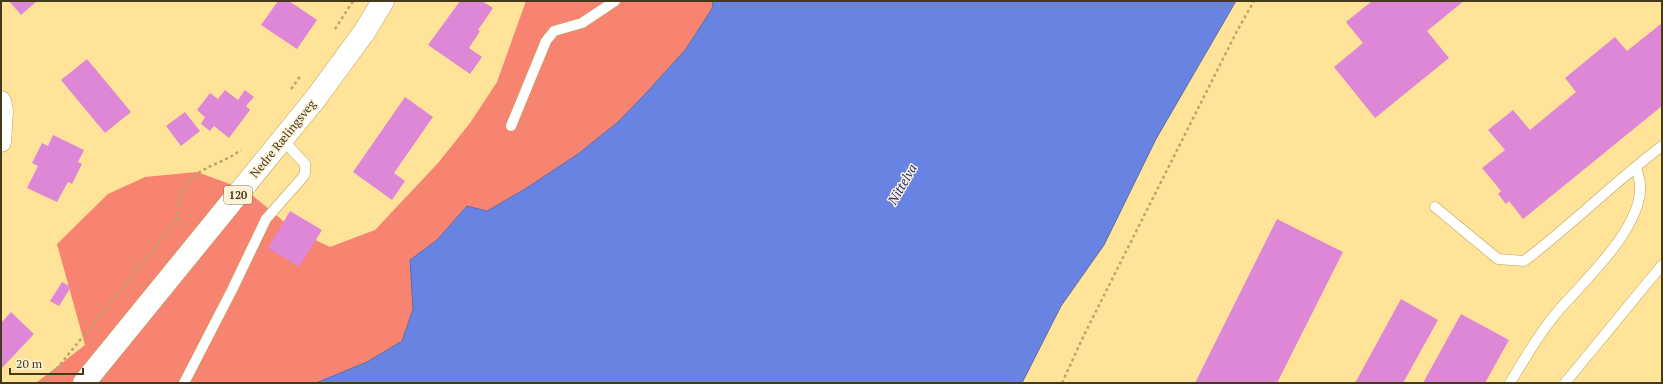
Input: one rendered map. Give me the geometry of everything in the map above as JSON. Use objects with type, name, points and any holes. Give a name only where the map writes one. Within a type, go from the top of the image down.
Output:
[{"type":"main road","name":"Nedre Rælingsveg","points":[[84,383],[283,140],[342,64],[383,1]]},
{"type":"street","points":[[1,101],[3,111],[1,142]]},
{"type":"lane","points":[[511,126],[546,41],[554,31],[582,23],[615,1]]},
{"type":"lane","points":[[184,383],[229,297],[266,219],[303,178],[305,173],[305,164],[283,140]]},
{"type":"lane","points":[[1434,206],[1498,259],[1524,261],[1552,240],[1662,146]]},
{"type":"lane","points":[[1510,383],[1529,352],[1558,311],[1614,249],[1625,231],[1638,205],[1640,185],[1636,167]]},
{"type":"lane","points":[[1565,383],[1662,265]]},
{"type":"path","points":[[332,34],[353,1]]},
{"type":"path","points":[[1062,383],[1084,336],[1237,31],[1254,1]]},
{"type":"path","points":[[289,90],[302,74]]},
{"type":"path","points":[[199,242],[188,232],[178,217],[178,204],[183,191],[192,177],[211,166],[228,159],[245,146]]},
{"type":"path","points":[[45,383],[147,258],[178,217]]},
{"type":"shaded area","points":[[526,1],[712,1],[713,7],[686,49],[618,122],[578,154],[525,189],[487,211],[467,206],[437,240],[410,260],[413,309],[402,341],[367,362],[316,383],[36,383],[85,345],[57,244],[108,194],[145,177],[197,172],[246,190],[294,230],[330,247],[375,230],[438,163],[470,123],[497,82]]},
{"type":"water","name":"Nittelva","points":[[712,1],[1236,1],[1156,139],[1104,245],[1061,306],[1022,383],[316,383],[367,362],[402,341],[413,309],[410,260],[437,240],[467,206],[487,211],[525,189],[578,154],[618,122],[686,49],[713,7]]},
{"type":"building","points":[[9,1],[37,1],[21,15]]},
{"type":"building","points":[[278,1],[289,1],[317,20],[297,49],[261,25]]},
{"type":"building","points":[[460,1],[482,1],[493,8],[478,30],[480,31],[469,48],[482,57],[470,74],[428,45]]},
{"type":"building","points":[[1372,1],[1464,1],[1427,31],[1449,58],[1375,118],[1334,67],[1363,43],[1346,22]]},
{"type":"building","points":[[1662,23],[1662,106],[1523,219],[1509,201],[1506,204],[1498,194],[1501,191],[1482,168],[1505,150],[1488,130],[1513,110],[1530,130],[1576,92],[1565,78],[1615,37],[1627,51]]},
{"type":"building","points":[[87,59],[131,112],[105,133],[61,80]]},
{"type":"building","points":[[225,90],[238,100],[245,90],[254,97],[246,106],[250,110],[229,138],[214,126],[210,131],[201,124],[205,117],[197,110],[210,93],[218,99]]},
{"type":"building","points":[[405,97],[433,117],[394,173],[405,181],[392,200],[353,172]]},
{"type":"building","points":[[185,112],[200,131],[181,146],[166,126]]},
{"type":"building","points":[[53,135],[84,150],[78,162],[82,164],[72,184],[68,182],[57,202],[27,188],[38,166],[32,163],[42,143],[48,146]]},
{"type":"building","points":[[290,211],[322,230],[299,267],[268,248]]},
{"type":"building","points":[[1277,219],[1343,252],[1277,383],[1195,383]]},
{"type":"building","points":[[62,282],[71,287],[59,306],[50,301]]},
{"type":"building","points":[[1401,299],[1438,320],[1403,383],[1355,383]]},
{"type":"building","points":[[11,312],[34,334],[1,369],[1,323]]},
{"type":"building","points":[[1461,314],[1509,340],[1485,383],[1423,383]]}]
